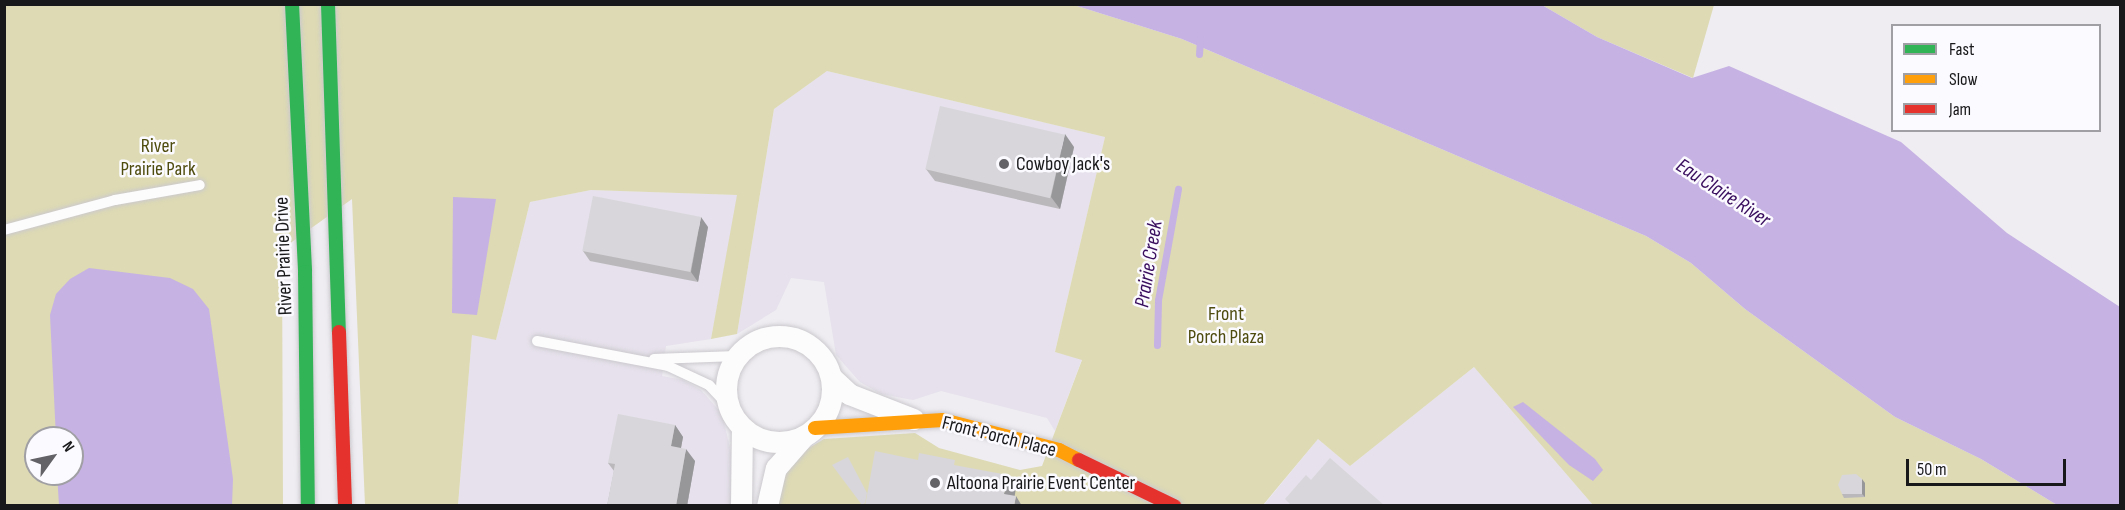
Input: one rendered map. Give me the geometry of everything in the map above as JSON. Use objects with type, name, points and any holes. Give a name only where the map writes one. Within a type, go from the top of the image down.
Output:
[{"type":"main road","name":"River Prairie Drive","points":[[292,4],[305,272],[309,506]]},
{"type":"main road","points":[[328,4],[345,506]]},
{"type":"main road","name":"Front Porch Place","points":[[811,431],[943,420],[1059,450],[1174,506]]},
{"type":"street","points":[[811,431],[774,441],[742,427],[730,409],[727,382],[737,356],[763,338],[793,338],[819,353],[831,377],[849,394],[920,421]]},
{"type":"street","points":[[767,506],[776,468],[811,431],[830,405],[831,377]]},
{"type":"street","points":[[741,506],[742,427]]},
{"type":"lane","points":[[4,230],[115,200],[200,185]]},
{"type":"lane","points":[[537,341],[648,360],[737,356]]},
{"type":"lane","points":[[648,360],[709,385],[730,409]]},
{"type":"shaded area","points":[[827,71],[1105,137],[1055,352],[1082,359],[1055,431],[1047,418],[941,391],[913,400],[881,394],[860,382],[836,355],[824,282],[791,278],[776,310],[737,334],[774,109]]},
{"type":"shaded area","points":[[591,190],[738,195],[711,339],[666,346],[662,376],[683,380],[701,390],[722,414],[731,452],[733,505],[458,506],[472,334],[496,340],[530,202]]},
{"type":"shaded area","points":[[1474,367],[1593,505],[1263,506],[1318,439],[1350,466]]},
{"type":"green space","name":"River Prairie Park","points":[[4,5],[1074,5],[1182,39],[1646,236],[1691,263],[1745,309],[1895,417],[1981,459],[2057,505],[1593,505],[1474,367],[1350,466],[1318,439],[1263,505],[775,505],[789,466],[797,455],[824,439],[915,433],[939,448],[1020,470],[1042,466],[1082,360],[1055,352],[1105,137],[827,71],[774,109],[737,334],[711,339],[737,195],[591,190],[530,202],[496,340],[472,335],[458,505],[365,505],[352,199],[282,249],[283,505],[5,505]]},
{"type":"green space","points":[[1542,5],[1714,5],[1693,78],[1597,37]]},
{"type":"water","name":"Eau Claire River","points":[[1074,5],[1542,5],[1597,37],[1692,78],[1729,66],[1901,142],[2007,233],[2120,307],[2120,505],[2057,505],[1981,459],[1895,417],[1745,309],[1691,263],[1646,236],[1182,39]]},
{"type":"water","points":[[453,197],[496,199],[477,315],[452,313]]},
{"type":"water","points":[[89,268],[170,278],[193,289],[209,309],[233,479],[232,505],[59,505],[58,486],[84,486],[84,426],[55,426],[50,315],[56,294],[70,279]]},
{"type":"water","points":[[1523,402],[1595,459],[1603,470],[1593,481],[1569,465],[1513,407]]},
{"type":"building","name":"Cowboy Jack's","points":[[940,106],[1065,135],[1050,198],[925,169]]},
{"type":"building","points":[[593,196],[701,217],[690,272],[582,251]]},
{"type":"building","points":[[618,414],[675,425],[671,446],[686,449],[676,506],[607,506],[615,464],[608,463]]},
{"type":"building","name":"Altoona Prairie Event Center","points":[[875,451],[918,460],[919,453],[955,460],[954,465],[1008,475],[1004,494],[1016,496],[1014,506],[865,506]]},
{"type":"building","points":[[848,457],[867,493],[865,503],[862,505],[832,465]]},
{"type":"building","points":[[1330,458],[1385,506],[1292,506],[1285,499],[1306,475],[1311,480]]},
{"type":"building","points":[[1856,474],[1862,479],[1862,494],[1842,494],[1838,485],[1842,475]]},
{"type":"waterway","name":"Prairie Creek","points":[[1199,54],[1200,39]]},
{"type":"waterway","name":"Prairie Creek","points":[[1157,345],[1158,300],[1178,189]]},
{"type":"traffic: fast","points":[[292,4],[305,272],[308,506]]},
{"type":"traffic: fast","points":[[328,4],[339,332]]},
{"type":"traffic: slow","points":[[815,428],[943,420],[1059,450],[1079,460]]},
{"type":"traffic: jam","points":[[339,332],[345,506]]},
{"type":"traffic: jam","points":[[1079,460],[1174,506]]},
{"type":"place","name":"Cowboy Jack's","points":[[1004,164]]},
{"type":"place","name":"Altoona Prairie Event Center","points":[[935,483]]},
{"type":"park label","name":"Front Porch Plaza","points":[[1226,326]]}]
